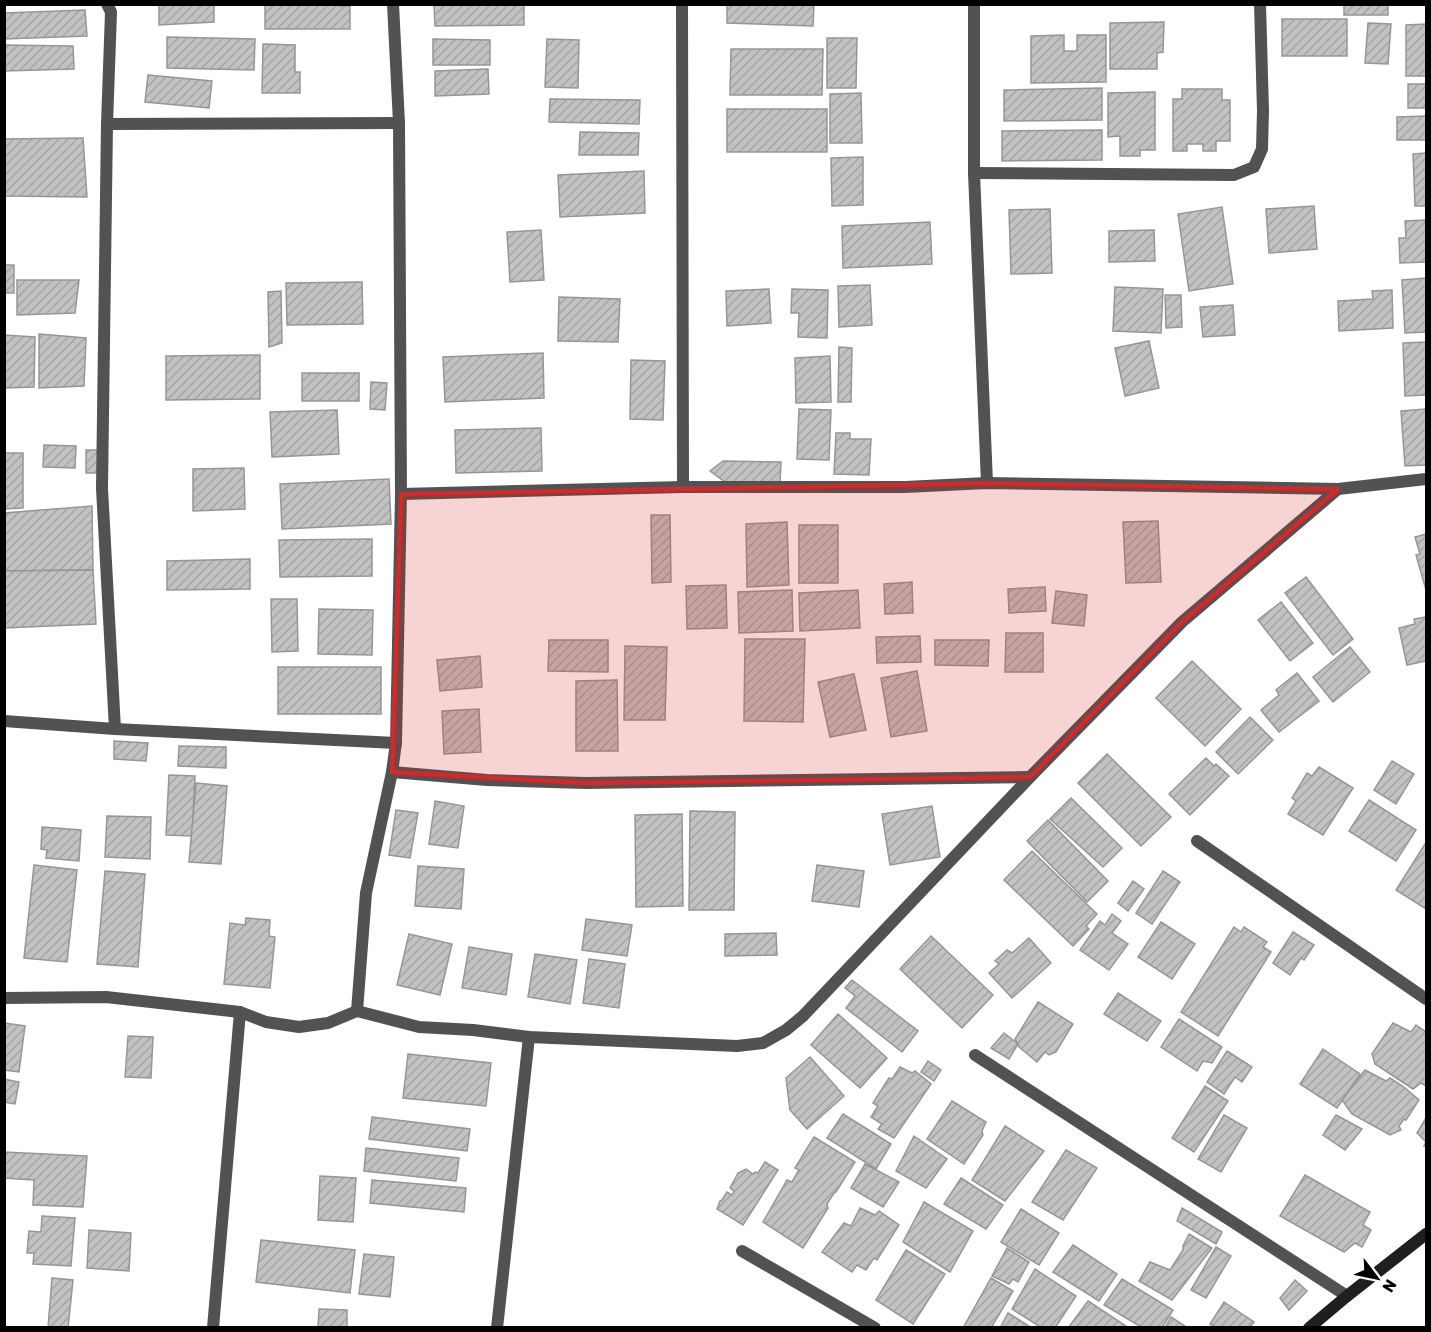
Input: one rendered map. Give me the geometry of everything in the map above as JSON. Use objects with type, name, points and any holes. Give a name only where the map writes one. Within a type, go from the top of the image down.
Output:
[{"type":"street","points":[[107,4],[111,12],[107,124],[102,488],[115,729]]},
{"type":"street","points":[[357,1011],[366,893],[396,743],[401,494],[399,123],[393,4]]},
{"type":"street","points":[[682,4],[683,487]]},
{"type":"street","points":[[974,4],[974,172],[987,483]]},
{"type":"street","points":[[974,172],[1234,175],[1254,167],[1262,149],[1260,4]]},
{"type":"street","points":[[107,124],[399,123]]},
{"type":"street","points":[[401,494],[683,487],[905,487],[987,483],[1338,489],[1426,479]]},
{"type":"street","points":[[4,998],[106,997],[240,1012],[267,1022],[299,1027],[328,1023],[357,1011],[419,1027],[473,1030],[529,1037],[737,1046],[763,1043],[786,1030],[802,1016],[1030,777],[1182,622],[1338,489]]},
{"type":"street","points":[[4,721],[396,743]]},
{"type":"street","points":[[392,772],[487,780],[586,783],[1030,777]]},
{"type":"street","points":[[1197,841],[1426,999]]},
{"type":"street","points":[[213,1328],[240,1012]]},
{"type":"street","points":[[497,1328],[529,1037]]},
{"type":"street","points":[[975,1055],[1347,1296]]},
{"type":"street","points":[[1309,1328],[1426,1234]]},
{"type":"street","points":[[742,1251],[875,1328]]},
{"type":"highlighted area","points":[[987,483],[1338,489],[1182,622],[1030,777],[586,783],[392,772],[401,494]]},
{"type":"building","points":[[159,4],[214,4],[214,22],[159,25]]},
{"type":"building","points":[[265,4],[350,6],[350,29],[265,29]]},
{"type":"building","points":[[434,4],[524,4],[524,25],[435,26]]},
{"type":"building","points":[[727,4],[814,4],[813,26],[727,23]]},
{"type":"building","points":[[1344,4],[1388,4],[1388,15],[1344,15]]},
{"type":"building","points":[[85,10],[87,36],[4,39],[4,13]]},
{"type":"building","points":[[1282,19],[1347,19],[1347,56],[1282,56]]},
{"type":"building","points":[[1164,22],[1163,52],[1157,53],[1157,69],[1110,69],[1110,23]]},
{"type":"building","points":[[1368,23],[1391,24],[1388,64],[1365,63]]},
{"type":"building","points":[[1426,24],[1426,76],[1406,76],[1406,25]]},
{"type":"building","points":[[1064,35],[1064,51],[1077,51],[1077,35],[1106,35],[1106,82],[1031,83],[1031,36]]},
{"type":"building","points":[[167,37],[255,39],[254,70],[167,68]]},
{"type":"building","points":[[827,38],[857,38],[856,88],[827,88]]},
{"type":"building","points":[[433,39],[490,40],[490,65],[433,65]]},
{"type":"building","points":[[547,39],[579,40],[578,88],[545,87]]},
{"type":"building","points":[[263,44],[295,45],[295,72],[300,72],[300,93],[262,93]]},
{"type":"building","points":[[4,45],[73,46],[74,69],[4,71]]},
{"type":"building","points":[[731,49],[823,49],[822,95],[730,95]]},
{"type":"building","points":[[488,69],[489,94],[435,96],[435,71]]},
{"type":"building","points":[[148,75],[212,81],[209,108],[145,102]]},
{"type":"building","points":[[1408,84],[1426,84],[1426,108],[1408,108]]},
{"type":"building","points":[[1102,88],[1102,120],[1004,121],[1004,90]]},
{"type":"building","points":[[1182,89],[1222,89],[1222,100],[1230,100],[1230,141],[1216,141],[1216,151],[1203,151],[1203,144],[1187,144],[1187,151],[1173,151],[1173,99],[1182,99]]},
{"type":"building","points":[[1155,92],[1155,150],[1140,150],[1140,156],[1120,156],[1120,136],[1108,137],[1108,93]]},
{"type":"building","points":[[861,93],[862,143],[830,143],[830,94]]},
{"type":"building","points":[[550,99],[640,100],[639,124],[549,122]]},
{"type":"building","points":[[727,109],[827,109],[827,152],[727,152]]},
{"type":"building","points":[[1426,116],[1426,140],[1397,140],[1397,117]]},
{"type":"building","points":[[1102,130],[1102,160],[1002,161],[1002,131]]},
{"type":"building","points":[[580,132],[639,133],[638,155],[579,155]]},
{"type":"building","points":[[83,138],[87,197],[4,196],[4,139]]},
{"type":"building","points":[[1426,153],[1426,206],[1415,206],[1413,154]]},
{"type":"building","points":[[863,157],[863,205],[832,206],[831,158]]},
{"type":"building","points":[[644,171],[645,213],[560,217],[558,175]]},
{"type":"building","points":[[1314,206],[1317,249],[1269,253],[1266,209]]},
{"type":"building","points":[[1222,207],[1233,284],[1189,291],[1178,214]]},
{"type":"building","points":[[1050,209],[1052,273],[1011,274],[1009,210]]},
{"type":"building","points":[[1426,220],[1426,262],[1400,263],[1399,238],[1406,238],[1405,221]]},
{"type":"building","points":[[930,222],[932,264],[843,268],[842,226]]},
{"type":"building","points":[[541,230],[544,280],[510,282],[507,232]]},
{"type":"building","points":[[1154,230],[1155,261],[1109,262],[1109,231]]},
{"type":"building","points":[[4,265],[14,265],[14,293],[4,293]]},
{"type":"building","points":[[1426,278],[1426,332],[1405,333],[1402,280]]},
{"type":"building","points":[[17,280],[79,280],[75,313],[17,315]]},
{"type":"building","points":[[362,282],[363,324],[287,325],[286,283]]},
{"type":"building","points":[[870,285],[872,325],[839,327],[838,286]]},
{"type":"building","points":[[1115,287],[1163,289],[1161,333],[1113,331]]},
{"type":"building","points":[[769,289],[771,323],[727,326],[726,291]]},
{"type":"building","points":[[792,289],[828,290],[827,338],[798,337],[799,313],[791,313]]},
{"type":"building","points":[[1392,290],[1393,328],[1339,331],[1338,301],[1373,299],[1372,291]]},
{"type":"building","points":[[281,291],[282,343],[269,347],[268,292]]},
{"type":"building","points":[[1165,295],[1181,295],[1182,327],[1166,328]]},
{"type":"building","points":[[559,297],[620,299],[618,342],[558,341]]},
{"type":"building","points":[[1233,305],[1235,335],[1203,337],[1200,307]]},
{"type":"building","points":[[39,334],[86,338],[84,386],[39,388]]},
{"type":"building","points":[[4,335],[35,337],[34,387],[4,388]]},
{"type":"building","points":[[1149,341],[1159,388],[1125,396],[1115,348]]},
{"type":"building","points":[[1426,342],[1426,395],[1405,396],[1403,343]]},
{"type":"building","points":[[839,347],[852,348],[851,402],[838,402]]},
{"type":"building","points":[[543,353],[544,398],[445,402],[443,357]]},
{"type":"building","points":[[260,355],[260,399],[166,400],[166,356]]},
{"type":"building","points":[[830,356],[831,402],[796,403],[795,358]]},
{"type":"building","points":[[631,360],[665,361],[663,420],[630,419]]},
{"type":"building","points":[[302,373],[359,373],[359,401],[302,401]]},
{"type":"building","points":[[371,382],[387,383],[385,410],[370,409]]},
{"type":"building","points":[[799,409],[831,410],[829,460],[797,459]]},
{"type":"building","points":[[1426,409],[1426,465],[1405,466],[1401,411]]},
{"type":"building","points":[[337,410],[339,454],[272,457],[270,412]]},
{"type":"building","points":[[541,428],[542,471],[456,473],[455,430]]},
{"type":"building","points":[[836,433],[850,433],[850,439],[871,439],[869,475],[834,474]]},
{"type":"building","points":[[44,445],[76,446],[75,468],[43,467]]},
{"type":"building","points":[[86,450],[99,450],[99,473],[86,473]]},
{"type":"building","points":[[4,453],[23,453],[23,508],[4,509]]},
{"type":"building","points":[[723,461],[781,462],[780,482],[725,482],[710,471]]},
{"type":"building","points":[[244,468],[245,509],[193,511],[193,469]]},
{"type":"building","points":[[389,479],[391,524],[282,529],[280,484]]},
{"type":"building","points":[[92,506],[93,570],[4,571],[4,513]]},
{"type":"building","points":[[651,515],[670,515],[671,582],[652,583]]},
{"type":"building","points":[[1158,521],[1161,582],[1126,583],[1123,522]]},
{"type":"building","points":[[787,522],[789,585],[747,587],[746,524]]},
{"type":"building","points":[[799,525],[838,525],[838,583],[799,583]]},
{"type":"building","points":[[1426,534],[1426,590],[1416,555],[1420,554],[1415,537]]},
{"type":"building","points":[[372,539],[372,576],[280,577],[279,540]]},
{"type":"building","points":[[250,559],[250,589],[167,590],[167,561]]},
{"type":"building","points":[[93,570],[96,624],[4,628],[4,571]]},
{"type":"building","points":[[1306,577],[1353,639],[1333,655],[1285,593]]},
{"type":"building","points":[[912,582],[913,613],[885,614],[884,584]]},
{"type":"building","points":[[726,585],[727,628],[687,629],[686,586]]},
{"type":"building","points":[[1045,587],[1046,611],[1009,613],[1008,589]]},
{"type":"building","points":[[792,590],[793,631],[739,633],[738,592]]},
{"type":"building","points":[[858,590],[860,628],[800,631],[799,593]]},
{"type":"building","points":[[1056,591],[1087,595],[1084,626],[1052,623]]},
{"type":"building","points":[[271,599],[297,599],[298,651],[272,652]]},
{"type":"building","points":[[1281,602],[1313,643],[1290,661],[1258,620]]},
{"type":"building","points":[[319,609],[373,610],[372,655],[318,654]]},
{"type":"building","points":[[1426,617],[1426,661],[1407,665],[1399,628],[1415,624],[1414,619]]},
{"type":"building","points":[[1006,633],[1043,633],[1043,672],[1005,672]]},
{"type":"building","points":[[920,636],[921,662],[877,663],[876,637]]},
{"type":"building","points":[[745,639],[805,639],[803,722],[744,721]]},
{"type":"building","points":[[549,640],[608,640],[608,672],[548,671]]},
{"type":"building","points":[[935,640],[989,640],[988,666],[935,665]]},
{"type":"building","points":[[625,646],[667,647],[665,720],[624,720]]},
{"type":"building","points":[[1350,647],[1370,672],[1333,702],[1313,677]]},
{"type":"building","points":[[480,656],[482,687],[440,691],[437,660]]},
{"type":"building","points":[[1192,661],[1241,709],[1205,746],[1156,698]]},
{"type":"building","points":[[278,667],[381,667],[381,714],[278,714]]},
{"type":"building","points":[[917,671],[927,731],[891,737],[881,678]]},
{"type":"building","points":[[1297,673],[1319,701],[1279,732],[1261,710],[1279,695],[1276,690]]},
{"type":"building","points":[[854,674],[866,730],[830,737],[818,682]]},
{"type":"building","points":[[617,680],[618,751],[576,751],[576,681]]},
{"type":"building","points":[[479,709],[481,752],[444,754],[442,711]]},
{"type":"building","points":[[1250,717],[1273,740],[1238,774],[1216,752]]},
{"type":"building","points":[[114,741],[148,743],[146,761],[114,759]]},
{"type":"building","points":[[179,746],[226,747],[226,768],[178,766]]},
{"type":"building","points":[[1107,754],[1171,817],[1141,846],[1078,783]]},
{"type":"building","points":[[1206,758],[1229,776],[1190,815],[1169,794]]},
{"type":"building","points":[[1392,761],[1414,774],[1396,804],[1374,790]]},
{"type":"building","points":[[1319,767],[1353,788],[1323,835],[1288,814],[1296,801],[1292,798],[1307,773],[1312,776]]},
{"type":"building","points":[[169,775],[195,776],[192,836],[166,835]]},
{"type":"building","points":[[196,783],[227,786],[221,864],[189,862]]},
{"type":"building","points":[[1071,798],[1122,848],[1103,867],[1050,819]]},
{"type":"building","points":[[1369,800],[1416,830],[1396,861],[1349,831]]},
{"type":"building","points":[[435,801],[464,806],[458,848],[429,844]]},
{"type":"building","points":[[932,806],[940,857],[890,865],[882,814]]},
{"type":"building","points":[[396,810],[418,813],[410,858],[389,855]]},
{"type":"building","points":[[690,811],[735,812],[734,910],[689,910]]},
{"type":"building","points":[[682,814],[683,906],[636,907],[635,815]]},
{"type":"building","points":[[107,816],[151,817],[150,859],[105,857]]},
{"type":"building","points":[[1048,820],[1108,881],[1087,902],[1027,841]]},
{"type":"building","points":[[42,827],[81,830],[79,861],[46,858],[47,850],[41,849]]},
{"type":"building","points":[[1426,844],[1426,909],[1396,890]]},
{"type":"building","points":[[1032,851],[1097,914],[1086,926],[1089,929],[1073,946],[1004,880]]},
{"type":"building","points":[[34,865],[77,870],[67,962],[24,958]]},
{"type":"building","points":[[817,865],[864,871],[859,907],[812,901]]},
{"type":"building","points":[[418,866],[464,869],[461,909],[415,906]]},
{"type":"building","points":[[105,871],[145,874],[138,967],[97,964]]},
{"type":"building","points":[[1163,871],[1180,882],[1152,924],[1136,913]]},
{"type":"building","points":[[1133,881],[1144,889],[1128,911],[1118,903]]},
{"type":"building","points":[[1112,914],[1121,921],[1112,933],[1128,944],[1109,970],[1080,950],[1100,921],[1105,925]]},
{"type":"building","points":[[246,918],[270,920],[269,936],[275,937],[270,988],[224,984],[230,923],[245,925]]},
{"type":"building","points":[[586,919],[632,925],[627,956],[582,950]]},
{"type":"building","points":[[1161,922],[1195,944],[1172,979],[1138,957]]},
{"type":"building","points":[[1234,927],[1241,932],[1244,927],[1267,942],[1263,947],[1271,952],[1218,1036],[1181,1012]]},
{"type":"building","points":[[1293,932],[1314,945],[1304,960],[1301,958],[1290,975],[1273,963]]},
{"type":"building","points":[[776,933],[777,955],[725,956],[725,934]]},
{"type":"building","points":[[409,934],[452,944],[440,995],[397,985]]},
{"type":"building","points":[[931,936],[993,995],[962,1028],[900,969]]},
{"type":"building","points":[[1029,938],[1051,963],[1012,998],[989,973],[999,964],[995,961],[1007,950],[1012,953]]},
{"type":"building","points":[[469,947],[512,954],[506,995],[462,988]]},
{"type":"building","points":[[535,954],[577,960],[570,1004],[528,997]]},
{"type":"building","points":[[589,959],[625,964],[619,1008],[583,1003]]},
{"type":"building","points":[[852,980],[918,1031],[902,1052],[846,1008],[855,996],[845,988]]},
{"type":"building","points":[[1118,993],[1161,1021],[1147,1041],[1104,1014]]},
{"type":"building","points":[[1038,1002],[1073,1024],[1056,1052],[1049,1055],[1045,1052],[1037,1062],[1019,1047],[1015,1039]]},
{"type":"building","points":[[838,1014],[887,1058],[860,1088],[811,1045]]},
{"type":"building","points":[[1179,1019],[1222,1047],[1212,1063],[1203,1061],[1197,1071],[1161,1047]]},
{"type":"building","points":[[4,1023],[25,1026],[19,1072],[4,1070]]},
{"type":"building","points":[[1393,1023],[1411,1032],[1416,1025],[1426,1032],[1426,1086],[1421,1083],[1413,1089],[1375,1064],[1372,1054]]},
{"type":"building","points":[[1004,1033],[1018,1044],[1009,1059],[991,1048]]},
{"type":"building","points":[[128,1036],[153,1037],[151,1078],[125,1077]]},
{"type":"building","points":[[1323,1049],[1360,1074],[1337,1108],[1300,1084]]},
{"type":"building","points":[[1227,1051],[1252,1067],[1242,1082],[1235,1077],[1224,1094],[1207,1082]]},
{"type":"building","points":[[408,1054],[491,1063],[486,1106],[403,1098]]},
{"type":"building","points":[[810,1057],[844,1096],[807,1129],[790,1110],[786,1078]]},
{"type":"building","points":[[928,1061],[941,1070],[934,1081],[921,1072]]},
{"type":"building","points":[[900,1067],[912,1073],[915,1071],[931,1084],[894,1138],[878,1129],[882,1124],[871,1117],[878,1106],[873,1103],[889,1078],[892,1079]]},
{"type":"building","points":[[1365,1070],[1386,1081],[1390,1078],[1419,1100],[1406,1120],[1404,1119],[1399,1126],[1401,1130],[1390,1135],[1352,1114],[1342,1100]]},
{"type":"building","points":[[4,1079],[19,1082],[15,1104],[4,1102]]},
{"type":"building","points":[[1205,1086],[1228,1101],[1194,1152],[1172,1138]]},
{"type":"building","points":[[952,1101],[986,1122],[982,1131],[983,1135],[964,1164],[927,1139]]},
{"type":"building","points":[[843,1114],[891,1144],[876,1169],[827,1138]]},
{"type":"building","points":[[1224,1115],[1247,1128],[1221,1172],[1198,1159]]},
{"type":"building","points":[[1336,1115],[1362,1129],[1345,1150],[1323,1135]]},
{"type":"building","points":[[372,1117],[470,1129],[467,1151],[369,1139]]},
{"type":"building","points":[[1426,1118],[1426,1142],[1417,1133]]},
{"type":"building","points":[[1005,1126],[1044,1151],[1005,1201],[972,1180]]},
{"type":"building","points":[[914,1136],[947,1159],[926,1188],[896,1171]]},
{"type":"building","points":[[814,1137],[855,1162],[827,1204],[828,1208],[803,1248],[763,1222],[787,1180],[792,1182],[799,1170],[795,1168]]},
{"type":"building","points":[[366,1148],[459,1158],[456,1181],[364,1171]]},
{"type":"building","points":[[1066,1150],[1097,1168],[1063,1220],[1032,1202]]},
{"type":"building","points":[[4,1152],[87,1156],[83,1207],[33,1205],[34,1180],[4,1178]]},
{"type":"building","points":[[765,1162],[778,1170],[743,1225],[717,1209],[727,1192],[732,1195],[734,1191],[730,1188],[738,1173],[746,1169],[753,1174],[758,1173]]},
{"type":"building","points":[[865,1164],[899,1182],[883,1207],[851,1188]]},
{"type":"building","points":[[1305,1175],[1370,1212],[1363,1225],[1371,1230],[1362,1247],[1355,1243],[1344,1252],[1280,1216]]},
{"type":"building","points":[[320,1176],[356,1178],[353,1222],[318,1220]]},
{"type":"building","points":[[961,1178],[1003,1205],[986,1229],[944,1204]]},
{"type":"building","points":[[372,1180],[466,1188],[464,1212],[370,1203]]},
{"type":"building","points":[[924,1202],[973,1231],[950,1272],[903,1242]]},
{"type":"building","points":[[860,1208],[875,1215],[879,1211],[899,1225],[877,1260],[874,1258],[866,1270],[857,1265],[852,1272],[822,1252],[844,1223],[851,1226]]},
{"type":"building","points":[[1182,1208],[1222,1232],[1216,1244],[1177,1221]]},
{"type":"building","points":[[1021,1209],[1059,1233],[1039,1265],[1001,1242]]},
{"type":"building","points":[[42,1216],[75,1218],[71,1266],[33,1264],[34,1253],[27,1253],[29,1231],[41,1232]]},
{"type":"building","points":[[89,1230],[131,1233],[129,1271],[87,1268]]},
{"type":"building","points":[[1189,1234],[1212,1248],[1172,1300],[1139,1281],[1150,1262],[1170,1270],[1183,1250]]},
{"type":"building","points":[[261,1240],[355,1250],[350,1293],[256,1282]]},
{"type":"building","points":[[1073,1245],[1117,1274],[1099,1301],[1053,1272]]},
{"type":"building","points":[[1216,1247],[1231,1256],[1206,1298],[1191,1290]]},
{"type":"building","points":[[1007,1248],[1029,1262],[1018,1282],[1013,1279],[1009,1284],[992,1276]]},
{"type":"building","points":[[906,1250],[945,1274],[913,1324],[876,1300]]},
{"type":"building","points":[[364,1254],[394,1257],[390,1297],[359,1294]]},
{"type":"building","points":[[1035,1269],[1076,1296],[1055,1328],[1042,1328],[1012,1309]]},
{"type":"building","points":[[52,1278],[73,1280],[68,1328],[48,1328]]},
{"type":"building","points":[[991,1278],[1013,1291],[991,1328],[963,1328]]},
{"type":"building","points":[[1122,1279],[1173,1310],[1162,1328],[1143,1328],[1104,1305]]},
{"type":"building","points":[[1295,1280],[1307,1291],[1289,1310],[1280,1298]]},
{"type":"building","points":[[1088,1301],[1129,1328],[1068,1328]]},
{"type":"building","points":[[1224,1302],[1254,1322],[1249,1328],[1216,1328],[1210,1324]]},
{"type":"building","points":[[319,1309],[347,1310],[347,1328],[318,1328]]},
{"type":"building","points":[[1008,1313],[1032,1328],[1000,1328]]},
{"type":"building","points":[[1171,1317],[1188,1328],[1165,1328]]}]
